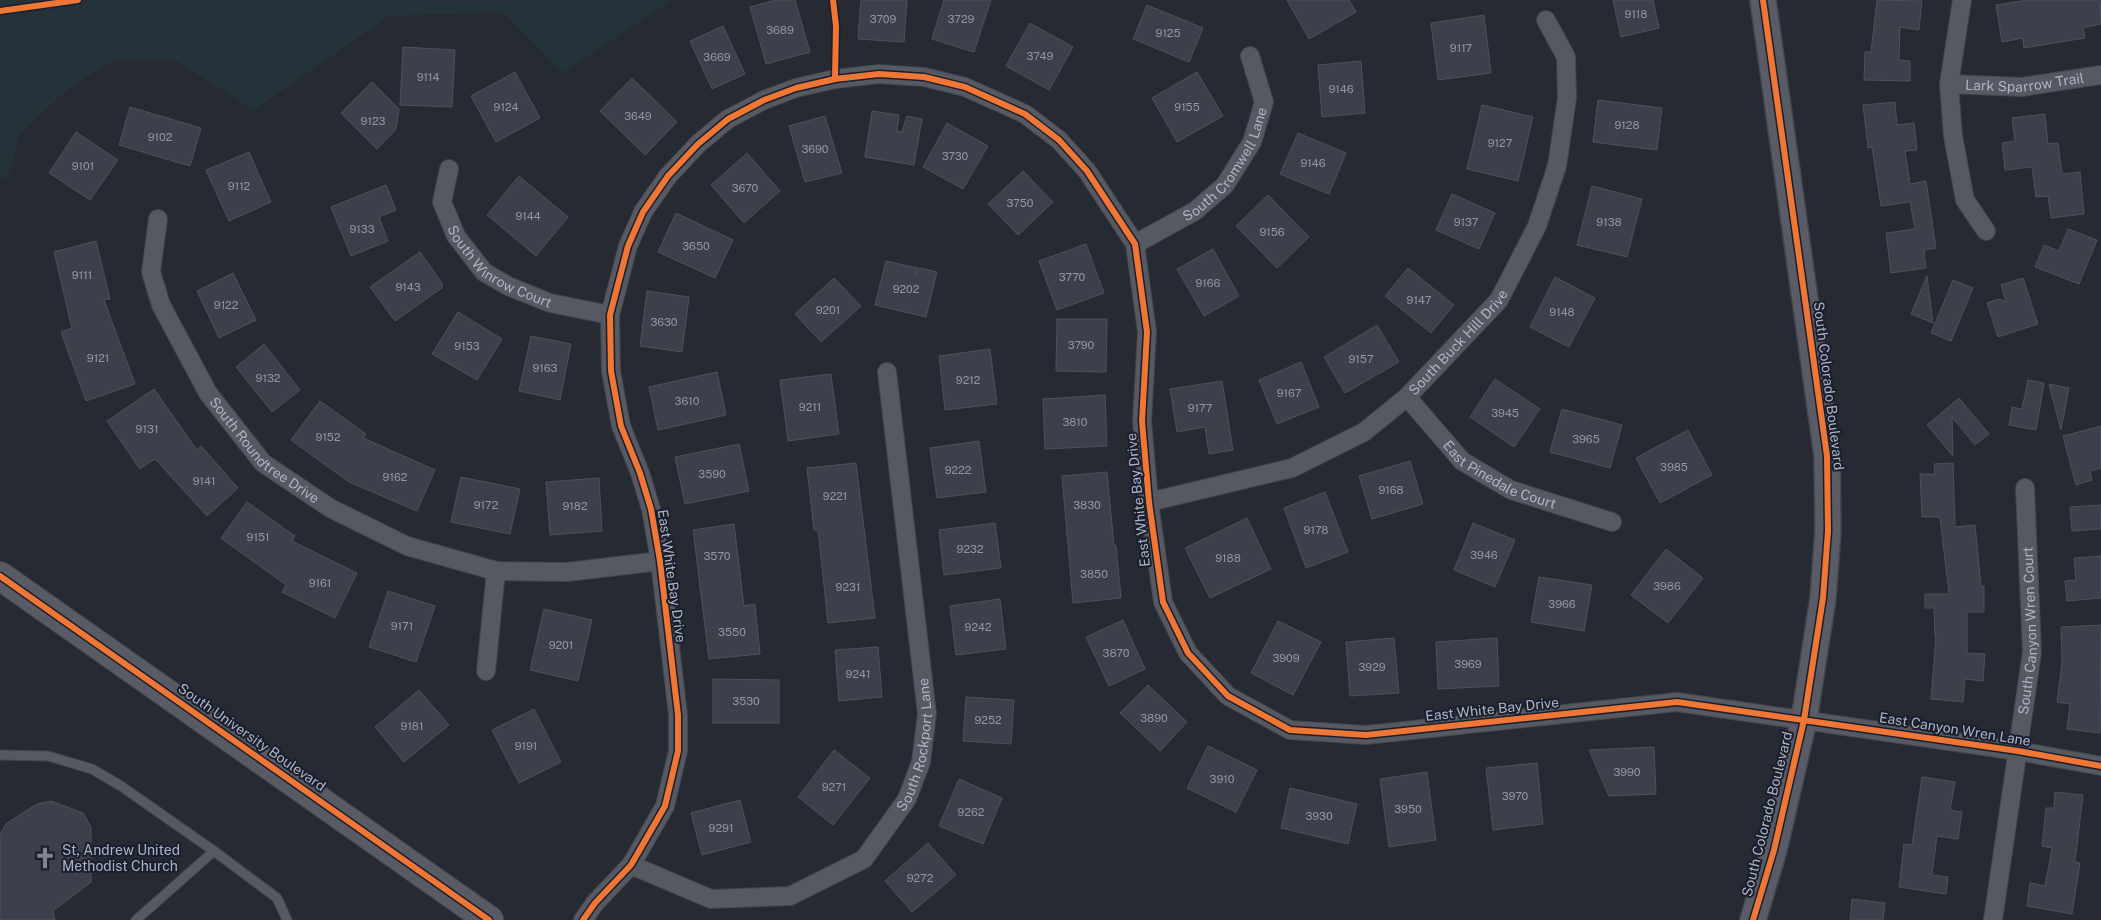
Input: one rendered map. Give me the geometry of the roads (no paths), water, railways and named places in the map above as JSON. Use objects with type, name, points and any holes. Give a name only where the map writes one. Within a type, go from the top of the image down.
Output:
[{"type":"main road","name":"South Colorado Boulevard","points":[[1753,920],[1774,850],[1804,720],[1823,598],[1828,531],[1827,456],[1763,0]]},
{"type":"main road","name":"South University Boulevard","points":[[0,576],[490,920]]},
{"type":"street","points":[[1962,0],[1949,84],[1953,136],[1965,200],[1986,231]]},
{"type":"street","name":"South Buck Hill Drive","points":[[1149,502],[1292,468],[1364,432],[1407,398],[1499,300],[1537,226],[1557,166],[1567,98],[1566,57],[1546,20]]},
{"type":"street","name":"South Cromwell Lane","points":[[1135,244],[1196,211],[1225,185],[1252,142],[1264,102],[1250,56]]},
{"type":"street","name":"East White Bay Drive","points":[[583,920],[631,865],[665,806],[678,751],[678,715],[660,561],[651,509],[640,473],[621,426],[614,397],[611,371],[610,315],[628,246],[644,212],[668,176],[698,144],[728,119],[764,100],[796,88],[835,79],[879,74],[924,77],[965,87],[1024,114],[1059,140],[1087,170],[1135,244],[1147,332],[1142,421],[1149,502],[1163,602],[1188,653],[1228,696],[1290,730],[1366,736],[1677,702],[1804,720]]},
{"type":"street","name":"Lark Sparrow Trail","points":[[1949,84],[2022,87],[2101,75]]},
{"type":"street","name":"South Winrow Court","points":[[448,169],[442,202],[456,236],[484,272],[508,286],[550,303],[610,315]]},
{"type":"street","name":"South Roundtree Drive","points":[[158,219],[151,272],[161,305],[208,393],[263,463],[330,508],[407,546],[496,571],[567,572],[660,561]]},
{"type":"street","name":"South Rockport Lane","points":[[631,865],[711,899],[790,896],[864,859],[907,799],[921,762],[927,714],[887,372]]},
{"type":"street","name":"East Pinedale Court","points":[[1407,398],[1462,461],[1511,490],[1612,522]]},
{"type":"street","name":"South Canyon Wren Court","points":[[1993,920],[2032,652],[2025,488]]},
{"type":"street","points":[[486,671],[496,571]]},
{"type":"street","name":"East Canyon Wren Lane","points":[[1804,720],[2018,751],[2101,766]]},
{"type":"lane","points":[[0,755],[48,756],[92,769],[121,786],[277,898],[287,920]]},
{"type":"lane","points":[[136,920],[214,851]]},
{"type":"place","name":"St, Andrew United Methodist Church","points":[[45,858]]}]
